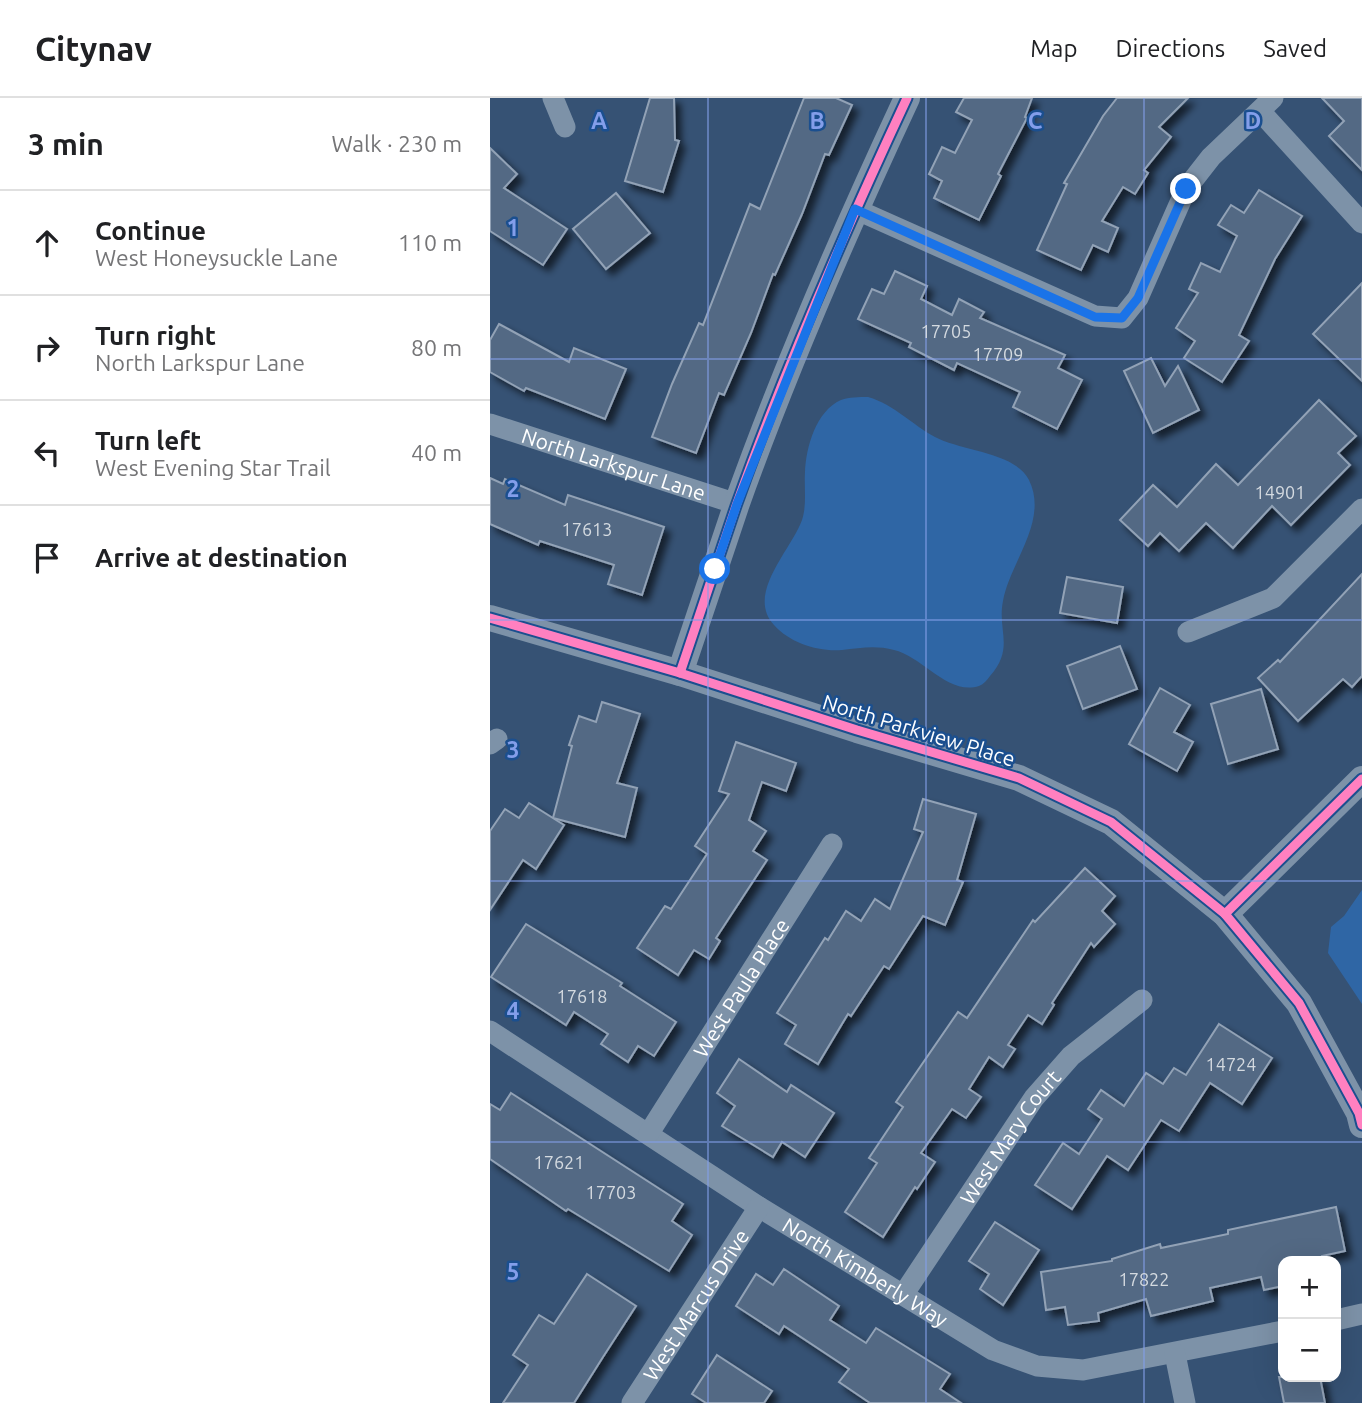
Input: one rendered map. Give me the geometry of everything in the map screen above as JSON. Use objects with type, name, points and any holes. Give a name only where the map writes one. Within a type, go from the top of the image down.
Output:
[{"type":"street","points":[[553,98],[565,127]]},
{"type":"street","points":[[680,673],[737,504],[855,209],[906,98]]},
{"type":"street","points":[[855,209],[1095,317],[1122,318],[1138,298],[1186,189],[1211,157],[1267,104],[1362,223]]},
{"type":"street","name":"North Larkspur Lane","points":[[490,424],[737,504]]},
{"type":"street","points":[[1188,632],[1273,598],[1362,509]]},
{"type":"street","name":"North Parkview Place","points":[[490,618],[680,673],[1019,778],[1062,797],[1125,831],[1225,914],[1299,1003],[1359,1113],[1362,1125]]},
{"type":"street","points":[[1225,914],[1362,779]]},
{"type":"street","name":"West Paula Place","points":[[649,1133],[832,844]]},
{"type":"street","name":"West Mary Court","points":[[903,1295],[1034,1098],[1070,1056],[1142,1000]]},
{"type":"street","name":"North Kimberly Way","points":[[490,1031],[759,1207],[992,1350],[1037,1366],[1083,1370],[1278,1332]]},
{"type":"street","name":"West Marcus Drive","points":[[632,1403],[759,1207]]},
{"type":"street","points":[[1340,1319],[1362,1314]]},
{"type":"street","points":[[1175,1354],[1185,1403]]},
{"type":"shaded area","points":[[868,397],[878,400],[935,437],[1012,463],[1029,480],[1034,495],[1034,511],[1026,541],[1003,601],[1002,657],[989,677],[979,686],[968,688],[946,681],[915,660],[887,648],[833,650],[805,645],[788,637],[774,625],[766,613],[767,586],[804,514],[806,462],[814,431],[832,405],[844,399]]},
{"type":"shaded area","points":[[1362,890],[1362,1004],[1328,953],[1331,927],[1344,916]]},
{"type":"building","points":[[650,98],[674,98],[675,140],[679,141],[663,192],[625,181]]},
{"type":"building","points":[[804,98],[836,98],[852,105],[829,155],[825,154],[724,395],[719,393],[696,453],[652,437],[699,323],[703,325],[750,204],[760,209]]},
{"type":"building","points":[[964,98],[1032,98],[1025,117],[1027,118],[998,174],[1001,176],[979,220],[934,198],[942,181],[929,174],[942,147],[955,153],[972,120],[956,112]]},
{"type":"building","points":[[1117,98],[1188,98],[1159,127],[1171,137],[1144,170],[1148,173],[1135,194],[1123,187],[1102,221],[1118,228],[1108,252],[1093,245],[1081,270],[1037,250],[1067,184],[1064,183],[1103,116]]},
{"type":"building","points":[[1322,98],[1362,98],[1362,170],[1329,136],[1344,121]]},
{"type":"building","points":[[490,148],[517,174],[504,188],[567,229],[543,265],[490,231]]},
{"type":"building","points":[[1259,190],[1302,216],[1275,259],[1239,335],[1249,341],[1222,382],[1184,358],[1195,341],[1176,328],[1198,293],[1189,289],[1201,263],[1220,272],[1237,236],[1218,225],[1231,205],[1244,213]]},
{"type":"building","points":[[616,193],[650,233],[606,269],[573,229]]},
{"type":"building","points":[[895,271],[927,286],[921,299],[952,315],[959,299],[984,312],[980,318],[1065,355],[1058,368],[1082,380],[1057,429],[1013,407],[1020,392],[957,363],[954,370],[909,347],[911,343],[858,319],[872,289],[884,294]]},
{"type":"building","points":[[1362,283],[1362,381],[1313,334]]},
{"type":"building","points":[[499,324],[569,362],[574,348],[626,369],[605,419],[526,388],[524,391],[490,372],[490,340]]},
{"type":"building","points":[[1151,358],[1165,386],[1178,366],[1199,410],[1153,433],[1124,371]]},
{"type":"building","points":[[1319,400],[1356,436],[1338,453],[1350,465],[1291,525],[1272,506],[1233,548],[1206,523],[1179,551],[1160,533],[1148,546],[1120,520],[1153,485],[1177,507],[1216,464],[1238,485]]},
{"type":"building","points":[[490,478],[503,484],[505,479],[565,505],[568,495],[664,527],[642,595],[608,584],[614,565],[540,541],[538,545],[490,524]]},
{"type":"building","points":[[1362,574],[1362,676],[1352,687],[1343,679],[1298,721],[1258,678],[1278,660],[1280,662]]},
{"type":"building","points":[[1067,577],[1123,587],[1117,623],[1060,613]]},
{"type":"building","points":[[1120,646],[1137,689],[1083,709],[1067,666]]},
{"type":"building","points":[[1160,688],[1190,705],[1174,732],[1193,742],[1177,771],[1129,744]]},
{"type":"building","points":[[1261,689],[1278,749],[1228,764],[1211,704]]},
{"type":"building","points":[[602,702],[640,714],[617,783],[637,788],[625,837],[553,818],[572,746],[569,745],[579,716],[596,722]]},
{"type":"building","points":[[736,742],[796,763],[786,791],[762,782],[749,820],[766,831],[753,851],[767,860],[716,938],[720,941],[709,959],[694,950],[678,975],[637,948],[665,906],[671,909],[707,854],[695,846],[729,794],[719,791]]},
{"type":"building","points":[[923,799],[976,814],[957,880],[963,882],[945,925],[923,916],[889,969],[884,966],[851,1016],[848,1014],[818,1064],[785,1044],[796,1025],[777,1013],[825,938],[828,940],[846,911],[861,921],[875,899],[890,909],[923,832],[914,829]]},
{"type":"building","points":[[529,803],[564,825],[536,869],[523,860],[490,910],[490,831],[505,809],[519,818]]},
{"type":"building","points":[[1085,868],[1115,896],[1102,911],[1115,924],[1094,947],[1091,943],[1052,1003],[1054,1005],[1042,1024],[1028,1015],[1008,1045],[1015,1049],[1003,1067],[989,1057],[969,1089],[981,1097],[966,1118],[952,1109],[921,1153],[935,1162],[917,1189],[915,1187],[883,1237],[845,1212],[877,1163],[869,1158],[903,1107],[896,1102],[958,1012],[967,1018],[1033,920],[1035,922]]},
{"type":"building","points":[[526,924],[622,983],[620,986],[676,1022],[654,1056],[638,1046],[628,1062],[601,1044],[608,1034],[574,1012],[566,1025],[491,977]]},
{"type":"building","points":[[1219,1024],[1272,1058],[1242,1104],[1210,1083],[1179,1131],[1161,1120],[1128,1170],[1107,1156],[1072,1209],[1035,1185],[1063,1143],[1079,1154],[1102,1119],[1088,1109],[1101,1090],[1124,1106],[1146,1073],[1163,1084],[1174,1068],[1186,1075]]},
{"type":"building","points":[[739,1059],[787,1092],[791,1085],[834,1113],[805,1157],[782,1142],[773,1157],[722,1126],[735,1106],[717,1093]]},
{"type":"building","points":[[511,1093],[683,1204],[672,1221],[692,1235],[669,1271],[568,1209],[566,1211],[490,1159],[490,1104],[500,1110]]},
{"type":"building","points":[[1336,1207],[1345,1251],[1322,1256],[1278,1256],[1278,1287],[1264,1290],[1261,1277],[1210,1288],[1213,1301],[1151,1316],[1146,1299],[1098,1313],[1099,1321],[1068,1325],[1065,1307],[1046,1310],[1041,1272],[1112,1261],[1160,1244],[1161,1248],[1228,1234],[1228,1230]]},
{"type":"building","points":[[995,1222],[1039,1250],[1003,1305],[980,1289],[989,1274],[969,1261]]},
{"type":"building","points":[[784,1269],[839,1306],[830,1320],[866,1343],[876,1328],[950,1374],[940,1389],[961,1403],[870,1403],[839,1382],[849,1369],[784,1326],[779,1334],[736,1306],[756,1274],[773,1285]]},
{"type":"building","points":[[587,1274],[636,1306],[574,1403],[503,1403],[528,1365],[513,1355],[539,1315],[554,1324]]},
{"type":"building","points":[[717,1355],[772,1391],[764,1403],[706,1403],[692,1394]]},
{"type":"building","points":[[1280,1382],[1321,1382],[1325,1403],[1284,1403]]},
{"type":"cycle path","points":[[680,673],[736,506],[795,351],[907,98]]},
{"type":"cycle path","points":[[490,618],[680,673],[1019,778],[1111,822],[1225,914],[1299,1003],[1359,1113],[1362,1125]]},
{"type":"cycle path","points":[[1225,914],[1362,779]]},
{"type":"route","points":[[715,569],[737,504],[855,209],[1095,317],[1122,318],[1138,298],[1186,189]]}]
